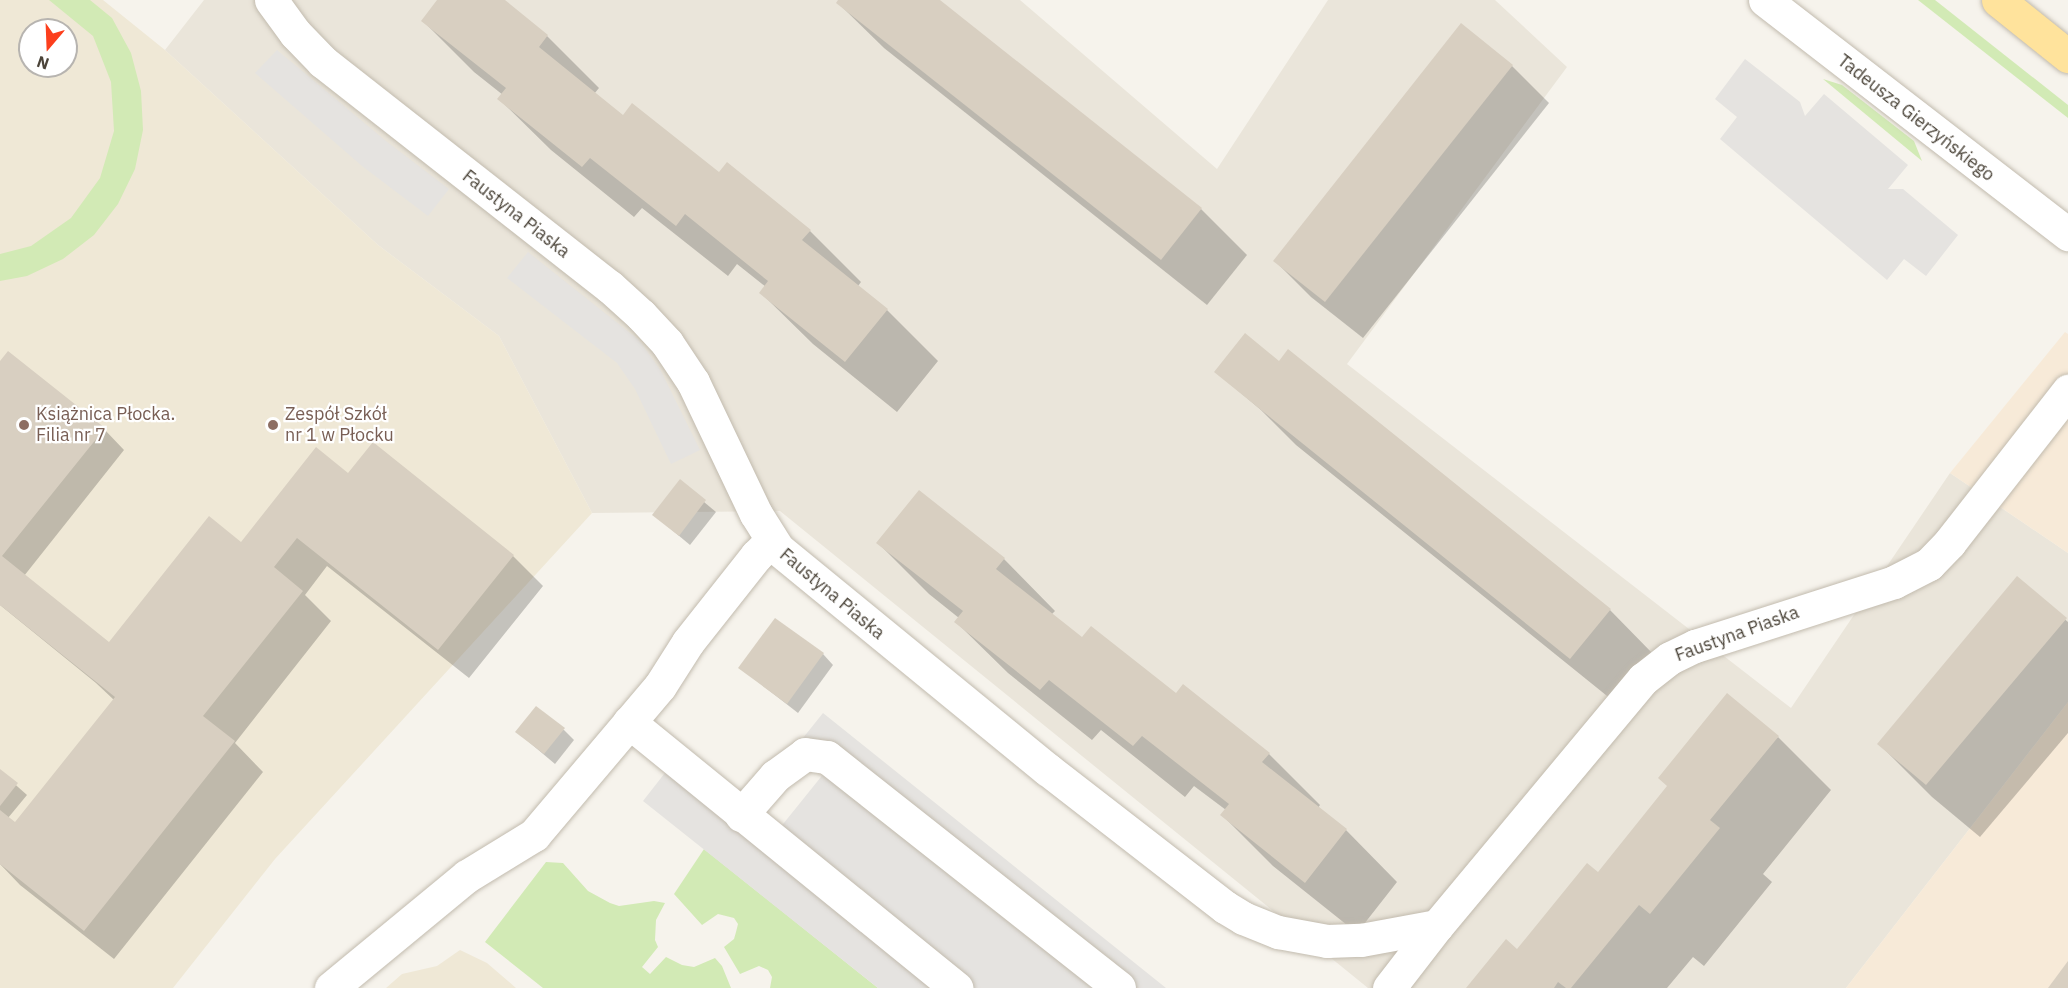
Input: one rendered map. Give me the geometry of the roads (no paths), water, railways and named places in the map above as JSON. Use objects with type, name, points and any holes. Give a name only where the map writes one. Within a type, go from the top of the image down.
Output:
[{"type":"main road","points":[[1998,0],[2068,56]]},
{"type":"street","name":"Faustyna Piaska","points":[[271,0],[295,33],[323,62],[609,286],[648,323],[679,359],[693,382],[771,541],[807,574],[1047,769],[1225,907],[1243,918],[1278,932],[1327,941],[1361,940],[1437,926]]},
{"type":"street","name":"Tadeusza Gierzyńskiego","points":[[1766,0],[2068,234]]},
{"type":"street","name":"Faustyna Piaska","points":[[1389,988],[1437,926],[1619,707],[1655,669],[1695,646],[1894,582],[1929,564],[1973,513],[2068,391]]},
{"type":"street","points":[[331,988],[467,876],[534,835],[660,686],[688,642],[732,585],[771,541]]},
{"type":"street","points":[[629,722],[956,988]]},
{"type":"street","points":[[741,815],[775,776],[805,754],[827,757],[1119,988]]},
{"type":"place","name":"Książnica Płocka. Filia nr 7","points":[[24,425]]},
{"type":"place","name":"Zespół Szkół nr 1 w Płocku","points":[[273,425]]}]
